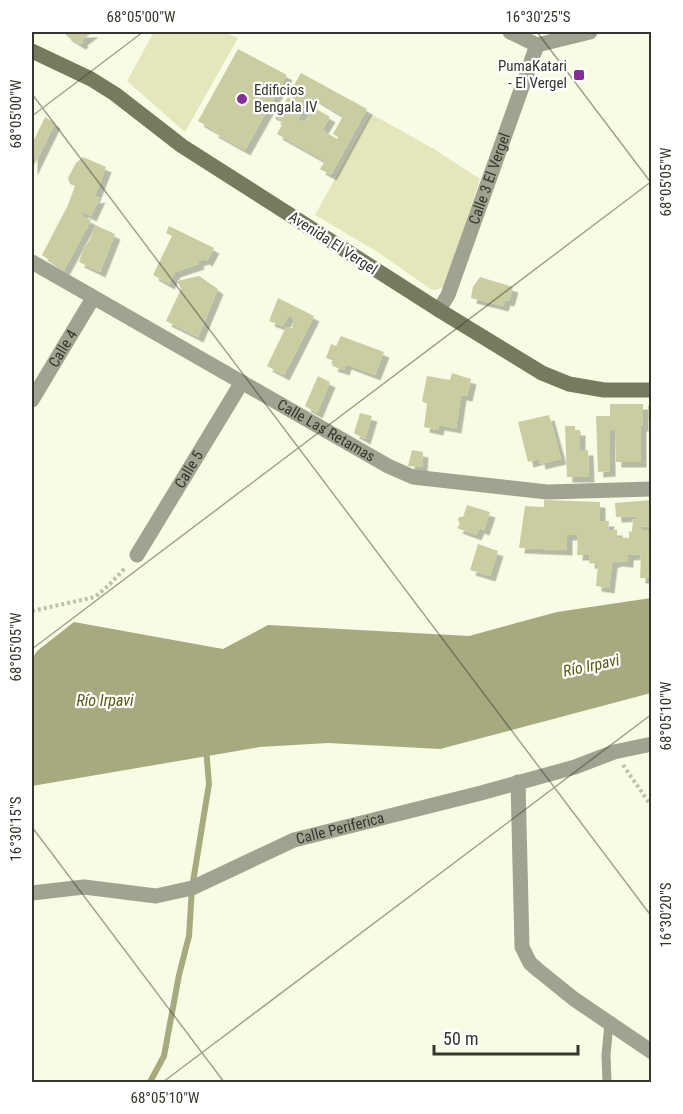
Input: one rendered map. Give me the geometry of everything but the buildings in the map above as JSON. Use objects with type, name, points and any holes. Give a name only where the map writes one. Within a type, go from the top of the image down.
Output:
[{"type":"main road","name":"Avenida El Vergel","points":[[32,51],[92,79],[116,94],[182,146],[438,310],[542,373],[569,384],[604,390],[651,390]]},
{"type":"street","points":[[510,32],[537,45],[590,32]]},
{"type":"street","name":"Calle 3 El Vergel","points":[[438,310],[448,295],[537,45]]},
{"type":"street","name":"Calle Las Retamas","points":[[32,262],[388,466],[413,477],[547,492],[651,489]]},
{"type":"street","name":"Calle 4","points":[[32,400],[93,298]]},
{"type":"street","name":"Calle 5","points":[[137,555],[242,382]]},
{"type":"street","name":"Calle Periferica","points":[[32,893],[84,887],[156,896],[192,888],[294,840],[575,767],[614,752],[651,744]]},
{"type":"street","points":[[518,782],[522,947],[538,970],[651,1052]]},
{"type":"lane","points":[[607,1083],[606,1055],[609,1023]]},
{"type":"path","points":[[32,611],[95,597],[137,555]]},
{"type":"path","points":[[614,752],[651,807]]},
{"type":"shaded area","points":[[154,32],[224,32],[238,38],[185,132],[127,81]]},
{"type":"shaded area","points":[[371,114],[434,149],[480,179],[445,286],[436,290],[432,290],[376,251],[315,215]]},
{"type":"water","name":"Río Irpavi","points":[[651,598],[651,693],[440,749],[328,743],[260,747],[32,786],[32,659],[37,651],[74,622],[223,649],[268,625],[469,636],[557,612]]},
{"type":"waterway","points":[[150,1082],[164,1056],[179,975],[189,936],[192,888],[209,784],[206,748]]},
{"type":"place","name":"PumaKatari - El Vergel","points":[[579,75]]},
{"type":"place","name":"Edificios Bengala IV","points":[[242,99]]}]
